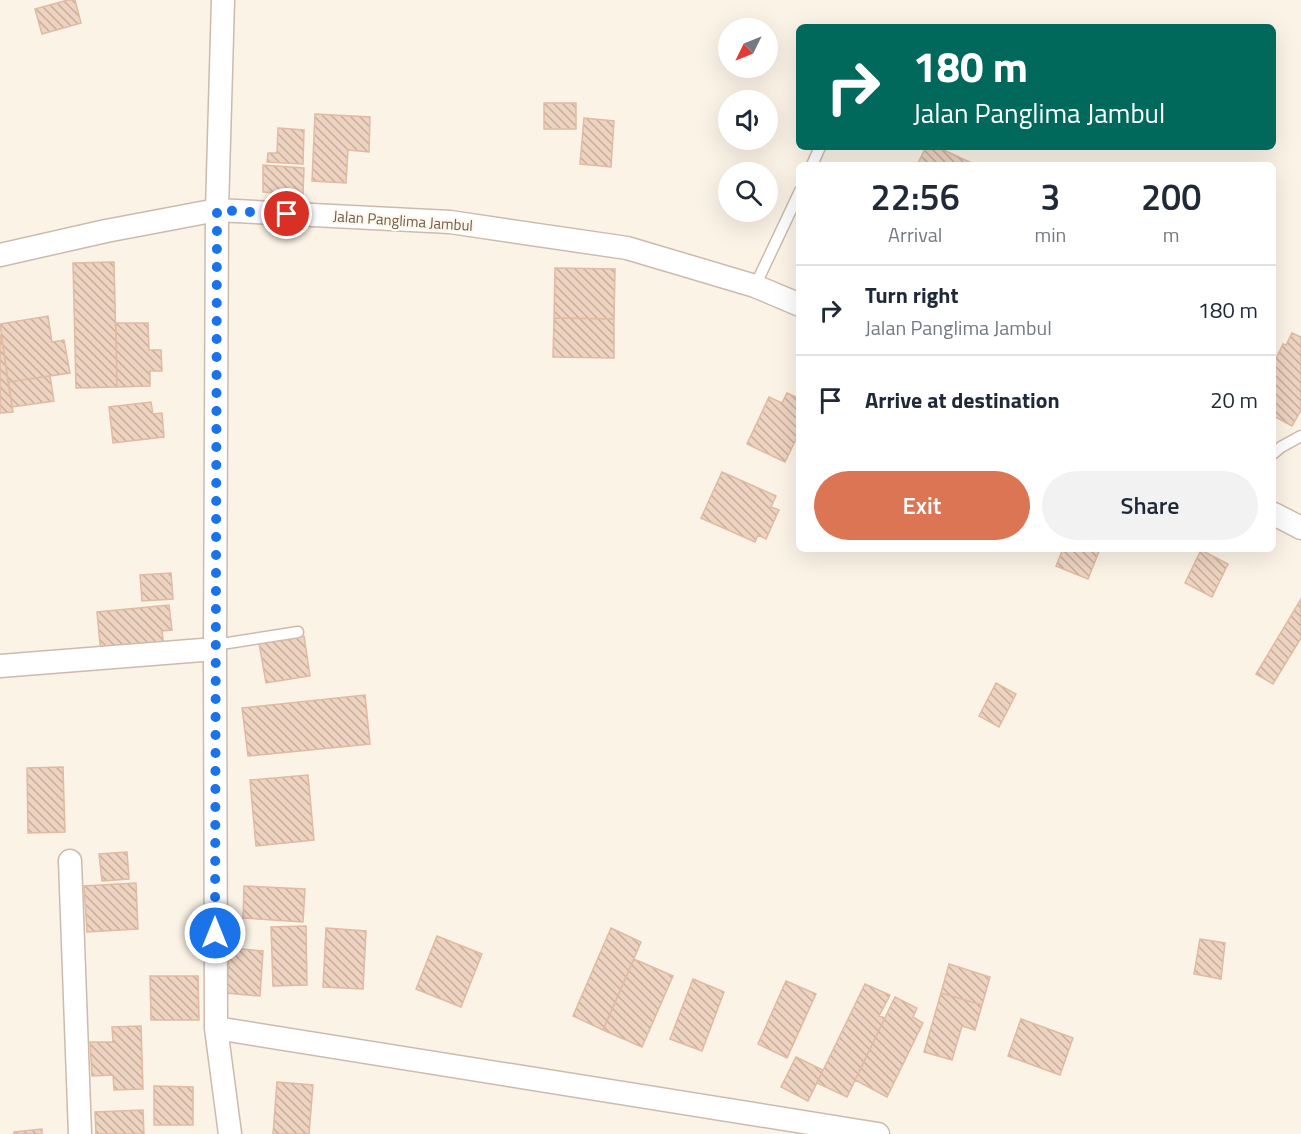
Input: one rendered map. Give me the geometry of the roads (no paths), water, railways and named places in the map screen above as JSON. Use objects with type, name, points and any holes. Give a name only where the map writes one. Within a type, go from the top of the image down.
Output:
[{"type":"street","points":[[223,0],[217,210],[216,1028],[230,1134]]},
{"type":"street","name":"Jalan Panglima Jambul","points":[[0,255],[106,231],[217,210],[450,222],[627,248],[755,286],[796,303]]},
{"type":"street","points":[[1276,515],[1301,528]]},
{"type":"street","points":[[0,666],[215,647]]},
{"type":"street","points":[[70,861],[80,1134]]},
{"type":"street","points":[[216,1028],[878,1134]]},
{"type":"lane","points":[[755,286],[796,199]]},
{"type":"lane","points":[[1276,451],[1301,436]]},
{"type":"lane","points":[[215,647],[298,632]]}]
